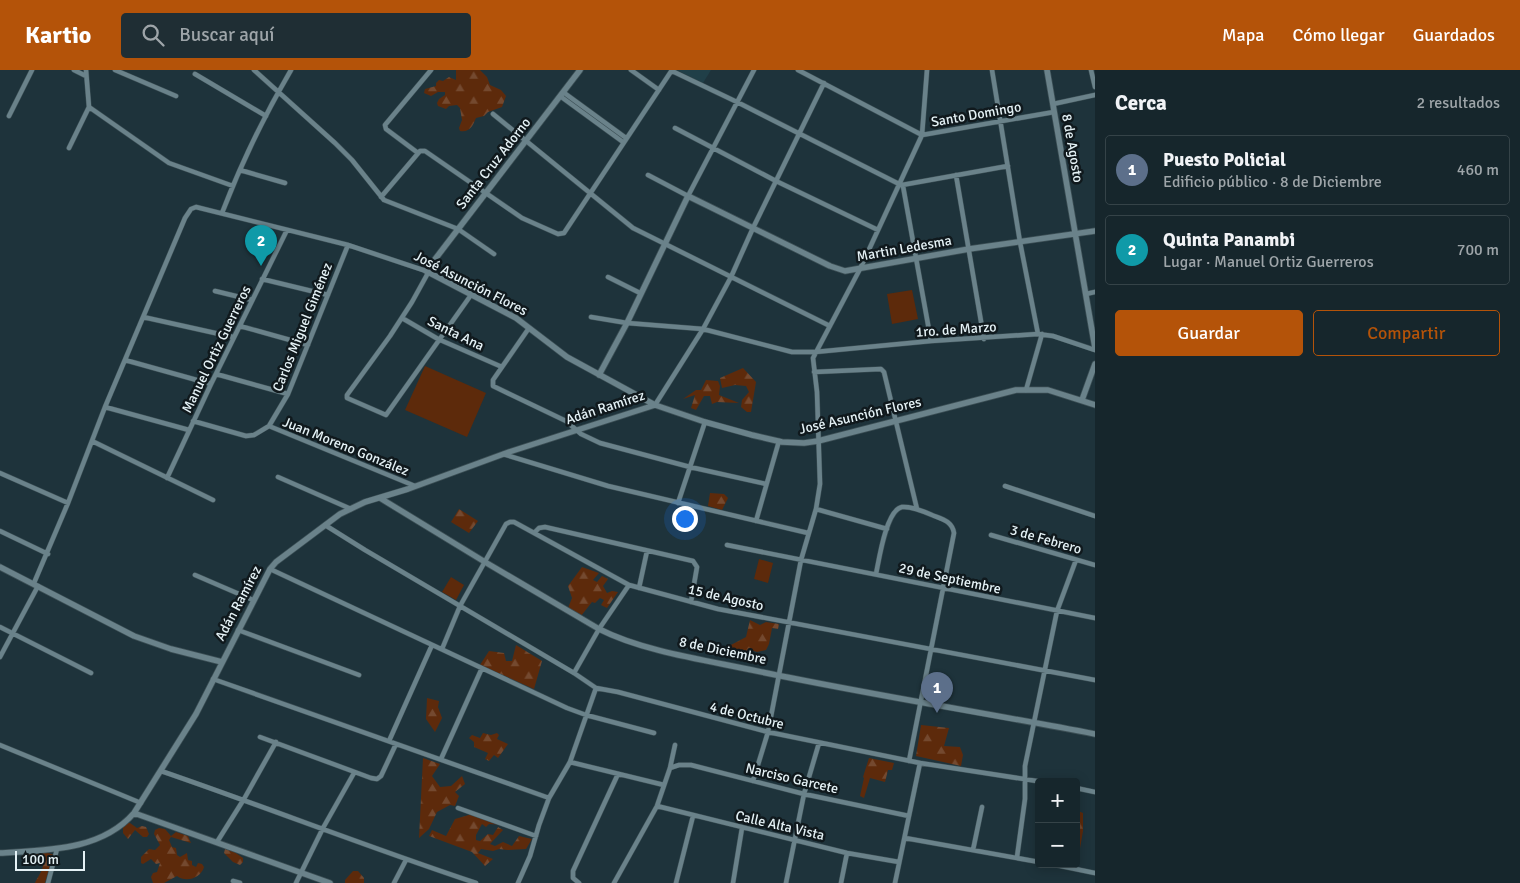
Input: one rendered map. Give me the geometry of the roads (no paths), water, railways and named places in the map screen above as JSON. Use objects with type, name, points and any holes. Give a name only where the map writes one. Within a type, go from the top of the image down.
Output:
[{"type":"street","points":[[9,116],[32,70]]},
{"type":"street","points":[[74,70],[86,76]]},
{"type":"street","points":[[69,148],[89,107],[86,70]]},
{"type":"street","points":[[115,70],[176,96]]},
{"type":"street","points":[[254,70],[341,148],[388,203],[458,228],[494,254]]},
{"type":"street","points":[[222,214],[232,186],[291,70]]},
{"type":"street","points":[[418,153],[386,129],[385,125],[431,70]]},
{"type":"street","name":"Santa Cruz Adorno","points":[[427,272],[458,228],[487,194],[580,70]]},
{"type":"street","points":[[631,70],[658,90]]},
{"type":"street","points":[[381,197],[418,153],[425,151],[522,218],[561,234],[564,233],[672,70],[901,185],[905,189],[915,258],[931,341]]},
{"type":"street","points":[[599,375],[627,323],[688,196],[754,70]]},
{"type":"street","name":"Santo Domingo","points":[[798,70],[922,135],[1054,112]]},
{"type":"street","points":[[753,781],[768,732],[801,560],[816,509],[820,477],[817,392],[813,358],[860,269],[901,185],[922,135],[927,70]]},
{"type":"street","points":[[992,70],[1020,242],[1040,334],[1026,390]]},
{"type":"street","name":"8 de Agosto","points":[[1047,70],[1095,349]]},
{"type":"street","points":[[1090,70],[1095,87]]},
{"type":"street","points":[[195,74],[266,116]]},
{"type":"street","points":[[656,404],[703,329],[731,277],[824,84]]},
{"type":"street","points":[[562,94],[625,140]]},
{"type":"street","points":[[1053,104],[1095,95]]},
{"type":"street","points":[[89,107],[169,163],[232,186]]},
{"type":"street","points":[[493,114],[632,228],[830,326]]},
{"type":"street","points":[[675,128],[776,181],[878,230]]},
{"type":"street","points":[[901,185],[1008,166]]},
{"type":"street","points":[[240,170],[285,183]]},
{"type":"street","name":"Martin Ledesma","points":[[648,175],[830,266],[845,271],[969,249],[1095,231]]},
{"type":"street","points":[[956,175],[984,339]]},
{"type":"street","name":"José Asunción Flores","points":[[142,317],[185,218],[191,209],[196,207],[348,244],[427,272],[516,318],[568,357],[656,404],[705,422],[779,441],[804,443],[818,441],[1007,392],[1048,390],[1095,405]]},
{"type":"street","name":"Manuel Ortiz Guerreros","points":[[167,478],[233,337],[287,230]]},
{"type":"street","name":"Carlos Miguel Giménez","points":[[268,426],[288,394],[348,244]]},
{"type":"street","points":[[427,272],[402,318],[347,395],[347,398],[386,415],[471,294]]},
{"type":"street","points":[[608,277],[640,293]]},
{"type":"street","points":[[262,279],[328,295]]},
{"type":"street","points":[[215,291],[252,300]]},
{"type":"street","points":[[1086,294],[1095,292]]},
{"type":"street","points":[[0,657],[36,584],[142,317],[233,337]]},
{"type":"street","name":"1ro. de Marzo","points":[[591,317],[627,323],[703,329],[783,351],[815,352],[931,341],[1040,334],[1054,336],[1095,349]]},
{"type":"street","name":"Santa Ana","points":[[402,318],[438,339],[502,367]]},
{"type":"street","points":[[240,326],[308,345]]},
{"type":"street","points":[[529,328],[493,380],[493,386],[566,421],[575,430],[600,443],[690,467],[766,484]]},
{"type":"street","points":[[125,360],[211,384]]},
{"type":"street","points":[[1082,400],[1095,364]]},
{"type":"street","points":[[814,372],[882,370],[917,509]]},
{"type":"street","points":[[216,374],[288,394]]},
{"type":"street","name":"Adán Ramírez","points":[[0,853],[57,849],[96,840],[117,830],[141,803],[196,714],[270,569],[340,514],[502,454],[656,404]]},
{"type":"street","points":[[105,407],[189,430]]},
{"type":"street","points":[[193,421],[246,436],[254,435],[268,426]]},
{"type":"street","points":[[678,503],[705,422]]},
{"type":"street","name":"Juan Moreno González","points":[[268,426],[415,486]]},
{"type":"street","points":[[92,441],[213,500]]},
{"type":"street","points":[[756,521],[779,441]]},
{"type":"street","points":[[502,454],[608,486],[808,533]]},
{"type":"street","points":[[0,474],[68,503]]},
{"type":"street","points":[[278,477],[351,509]]},
{"type":"street","points":[[1005,486],[1095,516]]},
{"type":"street","name":"8 de Diciembre","points":[[380,498],[484,562],[599,629],[618,638],[779,675],[1095,734]]},
{"type":"street","points":[[876,574],[890,518],[898,509],[902,507],[917,509],[948,521],[954,533],[909,761]]},
{"type":"street","points":[[816,509],[887,529]]},
{"type":"street","name":"15 de Agosto","points":[[442,649],[460,606],[484,562],[506,524],[514,522],[629,585],[639,588],[718,609],[1095,680]]},
{"type":"street","name":"4 de Octubre","points":[[325,525],[574,673],[596,688],[618,692],[768,732],[819,743],[920,763],[1035,781]]},
{"type":"street","points":[[535,532],[539,528],[545,527],[693,561],[696,563],[691,602]]},
{"type":"street","points":[[0,531],[48,554]]},
{"type":"street","name":"3 de Febrero","points":[[991,535],[1095,565]]},
{"type":"street","name":"29 de Septiembre","points":[[727,545],[1095,618]]},
{"type":"street","points":[[639,588],[647,551]]},
{"type":"street","points":[[1016,857],[1025,798],[1025,766],[1057,611],[1076,560]]},
{"type":"street","points":[[0,567],[134,636],[171,649],[222,662]]},
{"type":"street","points":[[270,569],[586,715],[654,733]]},
{"type":"street","points":[[195,575],[253,600]]},
{"type":"street","points":[[574,673],[599,629],[629,585]]},
{"type":"street","points":[[0,627],[91,672]]},
{"type":"street","points":[[238,630],[359,675]]},
{"type":"street","points":[[389,742],[432,645]]},
{"type":"street","points":[[441,759],[482,668]]},
{"type":"street","points":[[213,679],[549,798]]},
{"type":"street","points":[[518,883],[530,856],[549,798],[570,762],[596,688]]},
{"type":"street","points":[[260,737],[354,773],[377,779],[381,776],[396,744]]},
{"type":"street","points":[[217,842],[276,742]]},
{"type":"street","points":[[786,883],[804,794],[819,743]]},
{"type":"street","points":[[0,745],[141,803]]},
{"type":"street","points":[[614,883],[657,806],[670,768],[675,745]]},
{"type":"street","points":[[570,762],[664,785]]},
{"type":"street","points":[[896,883],[920,763]]},
{"type":"street","name":"Narciso Garcete","points":[[670,768],[680,765],[691,765],[804,794],[909,816]]},
{"type":"street","points":[[160,771],[244,799],[406,860],[476,883]]},
{"type":"street","points":[[296,883],[323,828],[354,773]]},
{"type":"street","points":[[579,883],[573,878],[573,871],[618,774]]},
{"type":"street","points":[[1080,789],[1095,792]]},
{"type":"street","name":"Calle Alta Vista","points":[[657,806],[847,853],[900,862]]},
{"type":"street","points":[[973,850],[982,807]]},
{"type":"street","points":[[458,808],[536,836]]},
{"type":"street","points":[[134,813],[330,883]]},
{"type":"street","points":[[676,883],[693,816]]},
{"type":"street","points":[[733,883],[742,828]]},
{"type":"street","points":[[905,838],[1035,861]]},
{"type":"street","points":[[48,883],[57,849]]},
{"type":"street","points":[[841,883],[847,853]]},
{"type":"street","points":[[394,883],[406,860]]},
{"type":"street","points":[[1071,868],[1095,873]]},
{"type":"street","points":[[233,881],[240,883]]},
{"type":"place","name":"Quinta Panambi","points":[[261,266]]},
{"type":"place","name":"Puesto Policial","points":[[937,713]]}]
